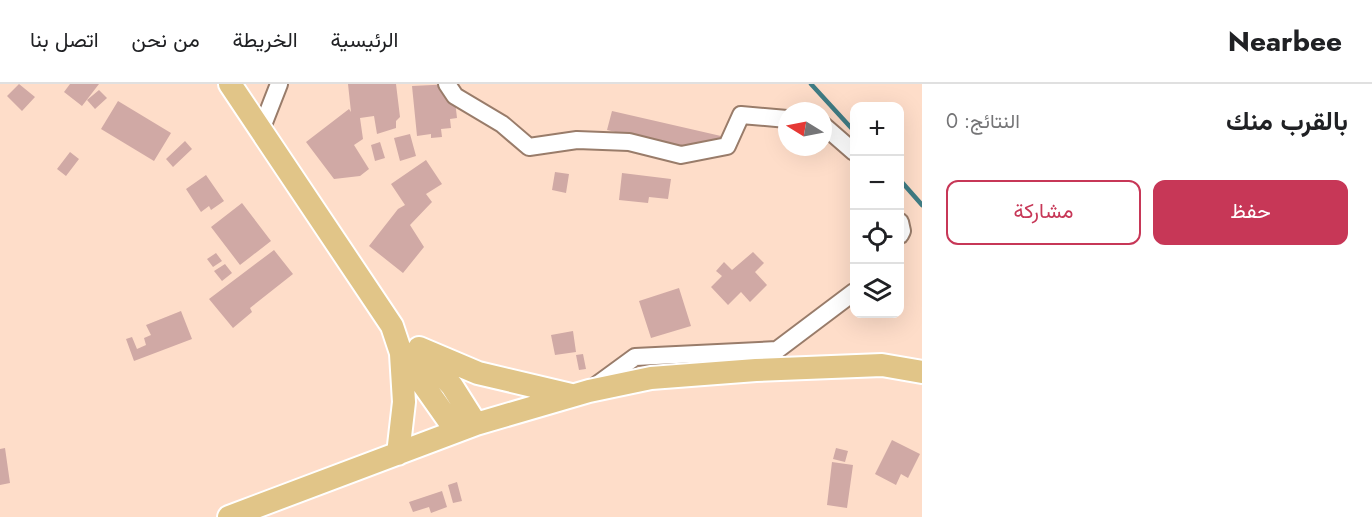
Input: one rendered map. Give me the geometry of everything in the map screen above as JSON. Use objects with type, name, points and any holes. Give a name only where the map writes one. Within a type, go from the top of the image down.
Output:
[{"type":"main road","points":[[230,84],[392,326],[410,350],[452,387],[466,428]]},
{"type":"main road","points":[[410,350],[478,373],[580,393]]},
{"type":"main road","points":[[398,454],[410,350]]},
{"type":"main road","points":[[229,517],[466,428],[580,393],[651,378],[882,364],[922,372]]},
{"type":"street","points":[[261,130],[279,84]]},
{"type":"street","points":[[447,84],[454,96],[502,124],[529,147],[577,140],[629,142],[681,155],[727,146],[741,115],[778,118]]},
{"type":"street","points":[[832,133],[850,148]]},
{"type":"street","points":[[580,393],[635,357],[777,350],[850,296]]},
{"type":"building","points":[[19,84],[35,97],[22,111],[7,96]]},
{"type":"building","points":[[70,84],[99,84],[82,106],[64,92]]},
{"type":"building","points":[[348,84],[396,84],[400,117],[396,121],[396,128],[377,134],[374,116],[360,118],[363,139],[354,145],[369,169],[360,176],[334,179],[306,142],[349,109],[351,112]]},
{"type":"building","points":[[453,84],[457,118],[450,119],[451,128],[441,129],[442,137],[431,138],[431,134],[417,136],[412,86]]},
{"type":"building","points":[[99,90],[107,98],[95,109],[87,100]]},
{"type":"building","points":[[118,101],[171,133],[154,161],[101,129]]},
{"type":"building","points":[[612,111],[721,136],[716,156],[607,130]]},
{"type":"building","points":[[410,134],[416,156],[400,161],[394,138]]},
{"type":"building","points":[[185,141],[192,149],[173,167],[166,159]]},
{"type":"building","points":[[380,142],[385,158],[375,161],[371,145]]},
{"type":"building","points":[[70,152],[79,159],[66,176],[57,169]]},
{"type":"building","points":[[426,160],[442,184],[426,194],[432,202],[410,225],[424,247],[403,273],[369,246],[398,209],[405,205],[391,184]]},
{"type":"building","points":[[555,172],[569,174],[566,193],[552,190]]},
{"type":"building","points":[[622,173],[671,179],[668,199],[649,197],[648,203],[619,200]]},
{"type":"building","points":[[206,175],[224,201],[211,210],[209,206],[201,212],[186,189]]},
{"type":"building","points":[[242,203],[271,241],[240,265],[211,227]]},
{"type":"building","points":[[274,250],[293,274],[250,308],[252,312],[233,328],[209,299]]},
{"type":"building","points":[[753,252],[764,263],[755,272],[767,285],[750,302],[741,292],[728,305],[711,287],[722,276],[716,271],[724,262],[732,270]]},
{"type":"building","points":[[216,253],[222,261],[213,267],[207,259]]},
{"type":"building","points":[[225,264],[232,273],[222,281],[214,271]]},
{"type":"building","points":[[679,288],[691,326],[651,338],[639,301]]},
{"type":"building","points":[[181,311],[192,339],[134,361],[126,339],[132,337],[137,349],[146,345],[144,338],[151,335],[146,325]]},
{"type":"building","points":[[573,331],[576,352],[555,355],[551,335]]},
{"type":"building","points":[[583,354],[586,369],[579,370],[576,355]]},
{"type":"building","points":[[892,440],[920,454],[908,478],[901,474],[896,485],[875,474]]},
{"type":"building","points":[[5,448],[10,483],[0,485],[0,449]]},
{"type":"building","points":[[836,448],[848,451],[845,462],[833,459]]},
{"type":"building","points":[[832,462],[853,465],[847,508],[827,505]]},
{"type":"building","points":[[457,482],[462,501],[453,503],[448,485]]},
{"type":"building","points":[[442,491],[447,507],[431,513],[429,507],[413,512],[409,502]]},
{"type":"waterway","points":[[811,84],[850,127]]},
{"type":"waterway","points":[[904,185],[922,205]]}]
